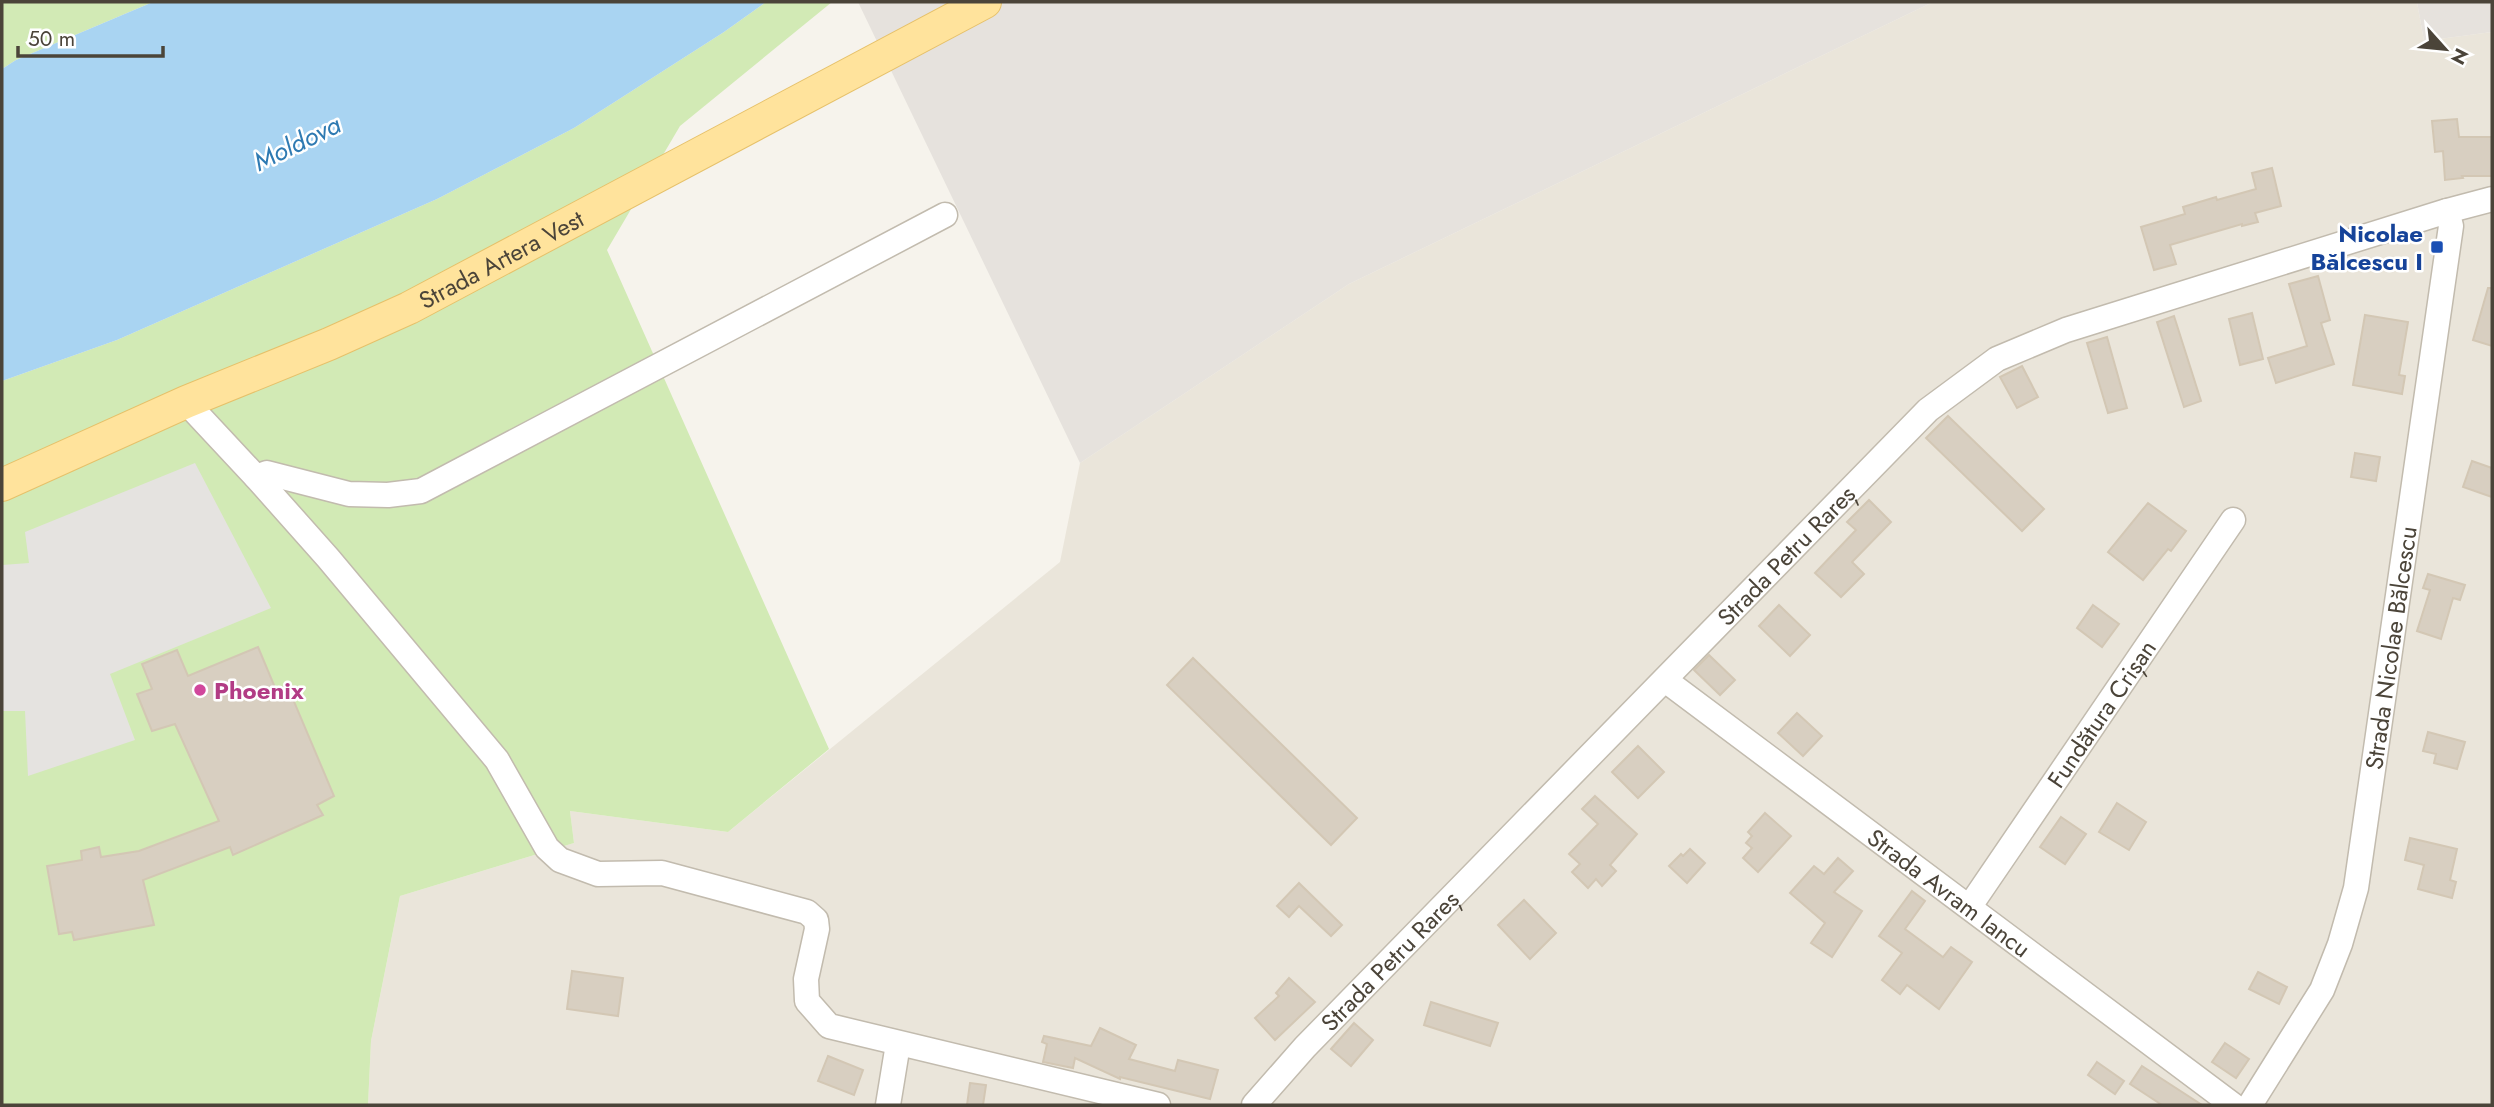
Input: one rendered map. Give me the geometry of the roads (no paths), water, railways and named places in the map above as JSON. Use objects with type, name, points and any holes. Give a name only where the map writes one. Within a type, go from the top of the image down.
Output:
[{"type":"main road","name":"Strada Artera Vest","points":[[2,485],[186,402],[330,344],[409,308],[985,2]]},
{"type":"street","points":[[2447,211],[2492,199]]},
{"type":"street","name":"Strada Petru Rareș","points":[[1254,1105],[1314,1037],[1928,410],[1997,359],[2066,330],[2447,211]]},
{"type":"street","name":"Strada Nicolae Bălcescu","points":[[2250,1105],[2322,990],[2340,944],[2356,888],[2451,226],[2447,211]]},
{"type":"street","points":[[256,477],[267,473],[349,494],[388,495],[421,491],[945,215]]},
{"type":"street","points":[[186,402],[328,558],[497,760],[547,848],[560,860],[598,874],[662,873],[807,912],[816,920],[817,929],[806,979],[807,1001],[830,1026],[1158,1105]]},
{"type":"street","name":"Fundătura Crișan","points":[[1970,906],[2233,520]]},
{"type":"street","name":"Strada Avram Iancu","points":[[1665,680],[2233,1105]]},
{"type":"street","points":[[888,1105],[898,1044]]},
{"type":"water","name":"Moldova","points":[[153,2],[766,2],[574,128],[437,199],[117,340],[2,381],[2,69],[16,60]]},
{"type":"place","name":"Nicolae Bălcescu I","points":[[2437,247]]},
{"type":"place","name":"Phoenix","points":[[200,690]]}]
